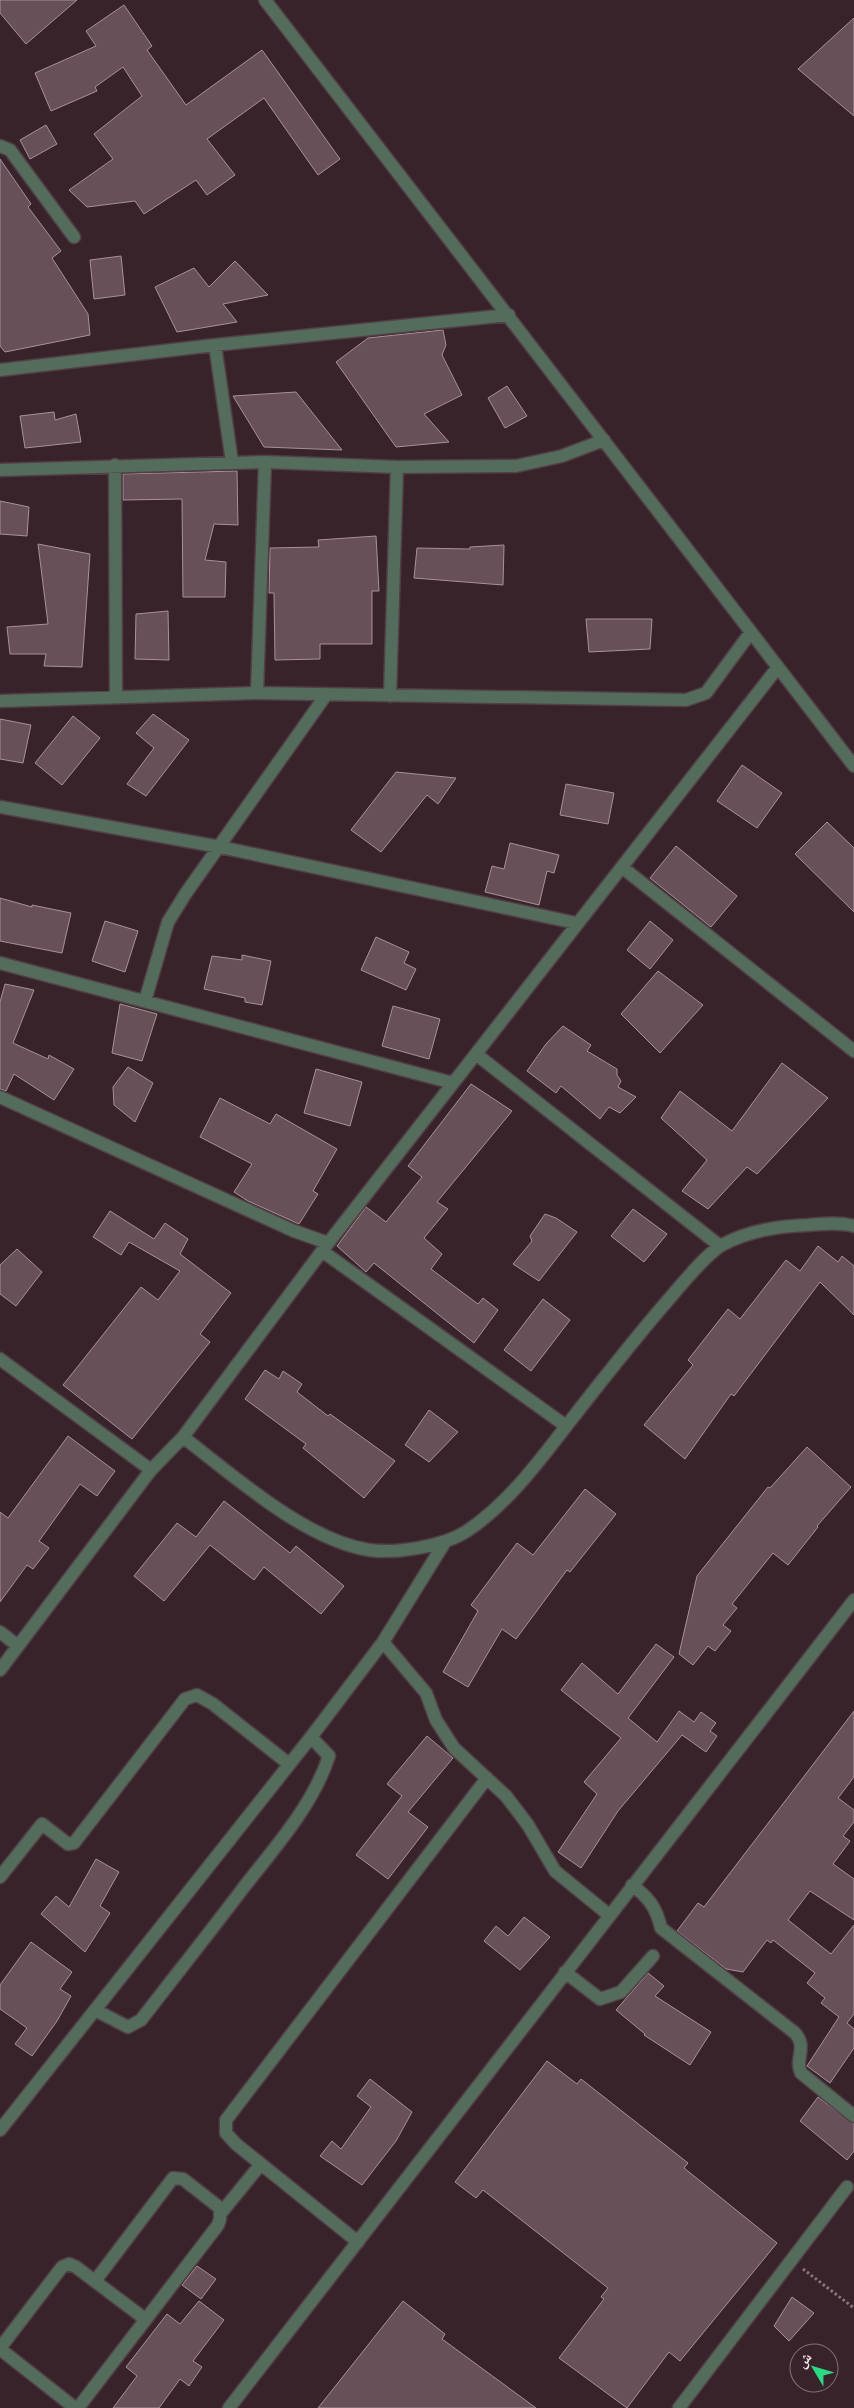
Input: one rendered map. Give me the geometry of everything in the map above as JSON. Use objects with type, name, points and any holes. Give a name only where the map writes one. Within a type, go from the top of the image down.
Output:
[{"type":"street","points":[[265,0],[854,766]]},
{"type":"street","points":[[0,146],[10,150],[74,237]]},
{"type":"street","points":[[0,370],[215,345],[509,315]]},
{"type":"street","points":[[215,345],[232,462]]},
{"type":"street","points":[[0,470],[232,462],[397,467],[516,466],[562,456],[604,440]]},
{"type":"street","points":[[257,693],[265,462]]},
{"type":"street","points":[[115,465],[116,696]]},
{"type":"street","points":[[390,696],[397,467]]},
{"type":"street","points":[[0,701],[257,693],[686,700],[706,693],[751,632]]},
{"type":"street","points":[[0,1670],[151,1470],[183,1437],[325,1247],[576,923],[622,868],[778,667]]},
{"type":"street","points":[[145,1002],[168,922],[186,893],[326,695]]},
{"type":"street","points":[[0,807],[220,847],[576,923]]},
{"type":"street","points":[[622,868],[854,1051]]},
{"type":"street","points":[[0,963],[453,1083]]},
{"type":"street","points":[[476,1054],[720,1246]]},
{"type":"street","points":[[0,1096],[325,1247],[566,1426]]},
{"type":"street","points":[[183,1437],[276,1507],[305,1525],[340,1541],[370,1550],[404,1549],[445,1542],[466,1531],[526,1477],[634,1339],[687,1279],[720,1246],[740,1237],[787,1226],[844,1224],[854,1226]]},
{"type":"street","points":[[0,1360],[151,1470]]},
{"type":"street","points":[[0,2130],[311,1737],[383,1642],[445,1542]]},
{"type":"street","points":[[229,2408],[609,1914],[854,1600]]},
{"type":"street","points":[[0,1632],[18,1646]]},
{"type":"street","points":[[383,1642],[426,1693],[436,1720],[454,1748],[506,1796],[528,1825],[555,1871],[609,1914]]},
{"type":"street","points":[[0,1877],[42,1824],[68,1844],[74,1843],[185,1699],[197,1695],[213,1704],[289,1764]]},
{"type":"street","points":[[95,2010],[120,2025],[128,2027],[141,2020],[265,1861],[301,1812],[321,1780],[329,1756],[311,1737]]},
{"type":"street","points":[[358,2242],[236,2144],[226,2133],[226,2120],[487,1778]]},
{"type":"street","points":[[632,1885],[648,1897],[657,1910],[661,1928],[795,2032],[802,2043],[799,2063],[801,2073],[854,2116]]},
{"type":"street","points":[[565,1972],[600,1999],[621,1992],[653,1956]]},
{"type":"street","points":[[146,2320],[72,2264],[62,2267],[0,2348],[77,2408],[146,2320],[218,2225],[221,2213],[260,2164]]},
{"type":"street","points":[[95,2281],[173,2178],[183,2179],[217,2204],[221,2213]]},
{"type":"street","points":[[679,2408],[847,2188]]},
{"type":"path","points":[[792,2260],[854,2308]]},
{"type":"building","points":[[0,0],[77,0],[26,44],[0,13]]},
{"type":"building","points":[[124,5],[152,46],[147,50],[186,105],[262,50],[340,159],[318,175],[264,98],[207,139],[235,175],[207,195],[196,180],[144,214],[135,201],[87,207],[69,190],[113,159],[94,134],[142,96],[123,67],[95,87],[97,91],[51,111],[35,73],[96,46],[86,31]]},
{"type":"building","points":[[854,18],[854,116],[798,69]]},
{"type":"building","points":[[46,125],[57,144],[30,159],[20,140]]},
{"type":"building","points":[[0,159],[31,204],[28,207],[61,251],[52,258],[88,314],[90,335],[5,352],[0,346]]},
{"type":"building","points":[[121,256],[125,295],[94,299],[90,260]]},
{"type":"building","points":[[235,261],[268,295],[223,304],[237,322],[177,332],[155,287],[194,268],[209,287]]},
{"type":"building","points":[[443,330],[446,345],[442,355],[462,395],[424,414],[449,442],[396,447],[336,362],[368,338]]},
{"type":"building","points":[[507,386],[527,416],[505,428],[488,398]]},
{"type":"building","points":[[296,392],[342,450],[264,447],[233,396]]},
{"type":"building","points":[[54,412],[55,420],[76,414],[81,442],[25,448],[20,416]]},
{"type":"building","points":[[237,471],[238,525],[214,524],[205,560],[226,562],[225,597],[183,597],[182,499],[123,500],[123,474]]},
{"type":"building","points":[[0,501],[29,507],[27,536],[0,534]]},
{"type":"building","points":[[376,536],[379,591],[372,591],[372,644],[320,644],[320,659],[275,660],[274,593],[269,593],[270,548],[319,547],[318,540]]},
{"type":"building","points":[[38,544],[90,554],[82,667],[44,666],[46,654],[10,654],[7,627],[48,624]]},
{"type":"building","points":[[504,545],[503,585],[414,578],[417,548],[470,549],[470,547]]},
{"type":"building","points":[[168,611],[169,660],[135,659],[136,614]]},
{"type":"building","points":[[586,619],[652,619],[650,649],[589,652]]},
{"type":"building","points":[[153,714],[189,740],[146,796],[127,784],[154,748],[136,733]]},
{"type":"building","points":[[73,716],[100,738],[62,785],[35,763]]},
{"type":"building","points":[[0,719],[31,725],[23,763],[0,759]]},
{"type":"building","points":[[742,765],[782,793],[757,828],[717,801]]},
{"type":"building","points":[[396,772],[456,778],[438,804],[427,795],[381,852],[351,830]]},
{"type":"building","points":[[566,784],[614,793],[608,824],[560,815]]},
{"type":"building","points":[[827,822],[854,848],[854,912],[795,854]]},
{"type":"building","points":[[510,843],[559,855],[554,873],[547,871],[539,905],[485,892],[492,866],[504,869]]},
{"type":"building","points":[[676,846],[737,896],[711,927],[650,878]]},
{"type":"building","points":[[0,898],[32,907],[32,905],[71,913],[62,953],[0,941]]},
{"type":"building","points":[[105,921],[138,931],[125,972],[92,961]]},
{"type":"building","points":[[650,921],[673,940],[650,969],[627,950]]},
{"type":"building","points":[[376,937],[409,952],[404,963],[416,969],[406,990],[361,970]]},
{"type":"building","points":[[242,955],[271,961],[262,1005],[245,1002],[245,998],[204,989],[212,956],[242,960]]},
{"type":"building","points":[[658,971],[703,1005],[660,1053],[621,1014]]},
{"type":"building","points":[[5,984],[34,990],[13,1043],[48,1059],[49,1055],[74,1069],[54,1100],[14,1074],[6,1091],[0,1089],[0,1002]]},
{"type":"building","points":[[120,1004],[157,1014],[142,1061],[112,1053]]},
{"type":"building","points":[[393,1006],[440,1019],[429,1059],[382,1046]]},
{"type":"building","points":[[563,1026],[591,1045],[587,1051],[617,1069],[617,1075],[621,1081],[618,1087],[636,1097],[620,1113],[609,1107],[600,1119],[561,1086],[556,1093],[527,1071],[546,1044]]},
{"type":"building","points":[[782,1063],[828,1098],[757,1174],[747,1167],[708,1209],[682,1191],[707,1160],[661,1118],[680,1091],[732,1131]]},
{"type":"building","points":[[128,1067],[153,1083],[135,1122],[114,1105],[113,1087]]},
{"type":"building","points":[[316,1069],[362,1082],[350,1126],[304,1113]]},
{"type":"building","points":[[471,1084],[512,1111],[437,1202],[448,1209],[424,1238],[442,1254],[431,1269],[478,1304],[483,1298],[498,1310],[474,1343],[374,1263],[366,1272],[337,1246],[366,1207],[386,1222],[422,1177],[408,1166]]},
{"type":"building","points":[[220,1098],[270,1124],[276,1114],[337,1149],[313,1191],[318,1194],[299,1224],[248,1201],[234,1192],[252,1164],[200,1137]]},
{"type":"building","points":[[633,1209],[667,1234],[644,1262],[611,1236]]},
{"type":"building","points":[[110,1211],[154,1239],[165,1223],[188,1239],[180,1254],[231,1293],[200,1334],[210,1342],[132,1439],[63,1385],[141,1287],[158,1300],[180,1271],[129,1242],[121,1255],[93,1237]]},
{"type":"building","points":[[545,1214],[556,1218],[577,1232],[539,1281],[513,1264],[532,1241],[530,1236]]},
{"type":"building","points":[[818,1246],[838,1262],[842,1256],[854,1266],[854,1315],[820,1282],[734,1396],[731,1394],[685,1459],[644,1425],[693,1365],[688,1360],[728,1309],[740,1319],[786,1260],[800,1271]]},
{"type":"building","points":[[17,1249],[42,1272],[16,1306],[0,1294],[0,1265]]},
{"type":"building","points":[[543,1299],[570,1320],[531,1371],[504,1350]]},
{"type":"building","points":[[265,1370],[279,1379],[283,1371],[302,1384],[297,1392],[328,1416],[330,1414],[395,1461],[364,1498],[303,1448],[306,1444],[245,1399]]},
{"type":"building","points":[[429,1410],[458,1432],[429,1462],[405,1445]]},
{"type":"building","points":[[68,1436],[115,1471],[97,1496],[80,1484],[39,1541],[49,1548],[33,1569],[27,1565],[0,1602],[0,1512],[8,1518]]},
{"type":"building","points":[[807,1447],[851,1487],[817,1526],[788,1565],[773,1553],[732,1604],[737,1608],[723,1625],[731,1631],[715,1651],[708,1646],[693,1665],[679,1654],[697,1576],[768,1487],[770,1488]]},
{"type":"building","points":[[585,1489],[616,1514],[570,1572],[567,1570],[516,1639],[502,1629],[468,1687],[443,1672],[478,1611],[471,1605],[517,1543],[533,1555]]},
{"type":"building","points":[[224,1501],[290,1553],[296,1546],[344,1586],[321,1614],[264,1567],[254,1580],[210,1545],[164,1601],[134,1576],[177,1523],[196,1537]]},
{"type":"building","points":[[656,1644],[674,1657],[628,1718],[657,1742],[679,1711],[694,1722],[701,1712],[716,1723],[710,1731],[717,1736],[706,1752],[682,1735],[618,1811],[581,1868],[558,1852],[597,1794],[584,1782],[621,1738],[561,1690],[582,1663],[618,1694]]},
{"type":"building","points":[[854,1711],[854,1777],[838,1798],[854,1810],[854,1822],[843,1836],[850,1841],[833,1864],[854,1879],[854,1920],[810,1891],[788,1920],[831,1954],[854,1925],[854,2014],[847,2023],[854,2029],[854,2048],[830,2083],[807,2066],[839,2017],[821,2003],[825,1998],[807,1983],[815,1973],[773,1940],[771,1943],[767,1940],[743,1972],[726,1969],[677,1931],[698,1903],[704,1907]]},
{"type":"building","points":[[427,1736],[453,1758],[408,1812],[428,1827],[388,1879],[356,1855],[402,1796],[387,1784]]},
{"type":"building","points":[[96,1859],[119,1872],[100,1906],[110,1913],[85,1952],[41,1914],[56,1896],[69,1907]]},
{"type":"building","points":[[524,1917],[550,1937],[520,1970],[484,1941],[496,1926],[508,1936]]},
{"type":"building","points":[[31,1942],[72,1972],[60,1989],[71,1996],[57,2021],[32,2056],[15,2044],[27,2028],[0,2009],[0,1985]]},
{"type":"building","points":[[648,1973],[664,1986],[655,1996],[711,2032],[690,2065],[644,2035],[616,2010]]},
{"type":"building","points":[[547,2061],[577,2084],[581,2079],[688,2163],[684,2168],[777,2243],[680,2361],[669,2352],[627,2408],[559,2358],[604,2299],[601,2297],[608,2288],[483,2190],[476,2198],[455,2182]]},
{"type":"building","points":[[370,2079],[412,2112],[396,2141],[362,2185],[320,2156],[332,2141],[341,2149],[371,2107],[357,2096]]},
{"type":"building","points":[[818,2097],[854,2124],[854,2151],[847,2160],[800,2121]]},
{"type":"building","points":[[197,2266],[216,2279],[201,2299],[182,2285]]},
{"type":"building","points":[[792,2297],[814,2313],[789,2341],[774,2326]]},
{"type":"building","points":[[199,2301],[224,2320],[193,2361],[202,2367],[189,2386],[180,2379],[159,2408],[113,2408],[137,2376],[126,2367],[167,2314],[180,2324]]},
{"type":"building","points":[[403,2301],[445,2334],[442,2339],[536,2408],[318,2408]]}]
